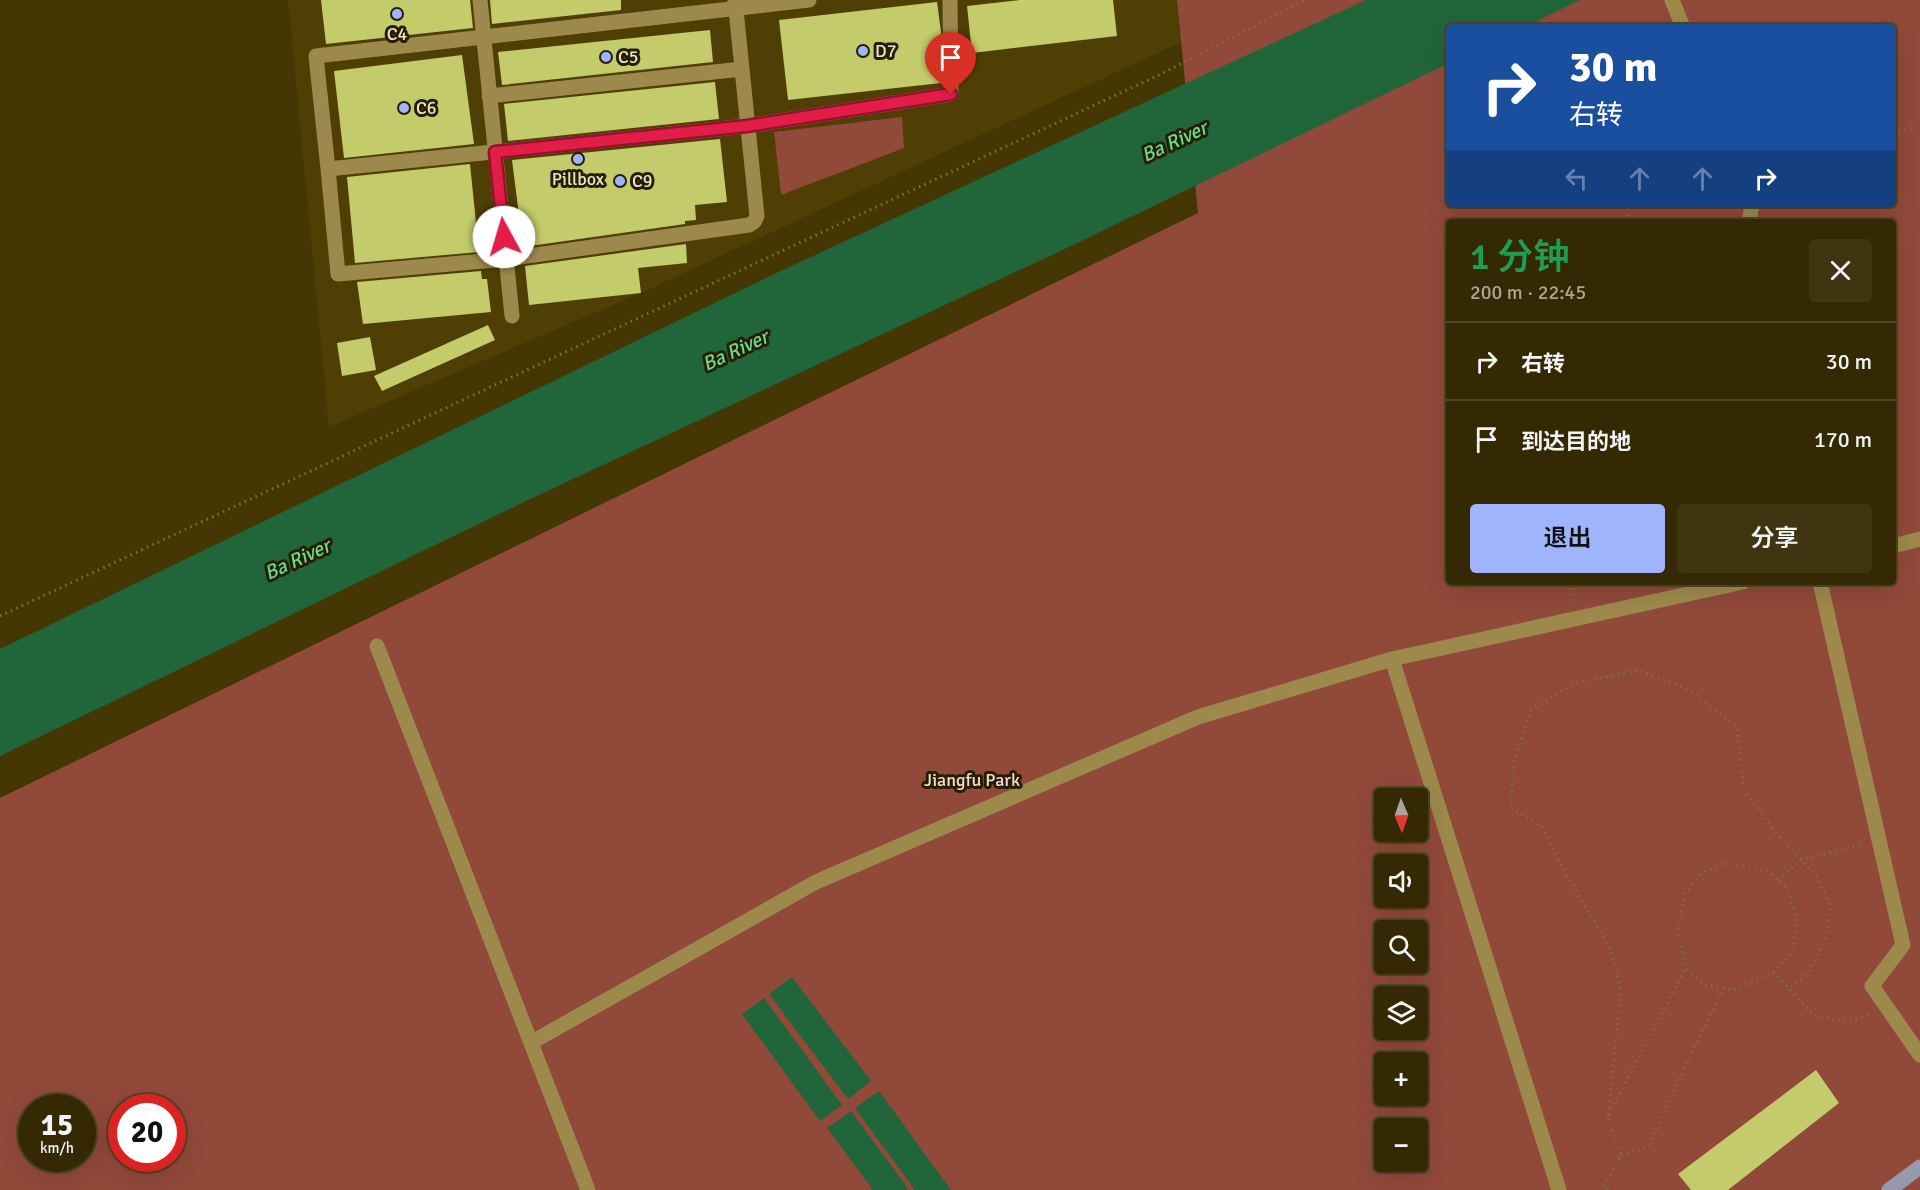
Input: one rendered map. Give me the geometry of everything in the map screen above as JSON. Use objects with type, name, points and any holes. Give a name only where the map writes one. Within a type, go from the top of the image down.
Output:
[{"type":"main road","points":[[1889,1190],[1920,1167]]},
{"type":"lane","points":[[480,0],[512,316]]},
{"type":"lane","points":[[736,4],[757,216],[754,222],[749,225],[506,259],[338,274],[316,56],[736,4],[809,0]]},
{"type":"lane","points":[[328,169],[747,126],[951,94],[950,0]]},
{"type":"lane","points":[[1672,0],[1682,24]]},
{"type":"lane","points":[[489,96],[742,69]]},
{"type":"lane","points":[[1896,545],[1920,539]]},
{"type":"lane","points":[[532,1042],[816,882],[1198,717],[1392,659],[1730,585]]},
{"type":"lane","points":[[1821,585],[1903,945],[1872,986],[1920,1055]]},
{"type":"lane","points":[[377,646],[588,1190]]},
{"type":"lane","points":[[1392,659],[1558,1190]]},
{"type":"path","points":[[0,616],[1159,75],[1306,0]]},
{"type":"path","points":[[1896,131],[1920,127]]},
{"type":"path","points":[[1570,585],[1572,620]]},
{"type":"path","points":[[1621,1155],[1608,1117],[1621,990],[1611,950],[1559,862],[1542,826],[1511,808],[1513,764],[1531,710],[1575,682],[1639,670],[1689,690],[1737,727],[1744,790],[1780,838],[1816,875],[1831,906],[1826,937],[1809,972],[1790,990]]},
{"type":"path","points":[[1778,879],[1802,860],[1878,839]]},
{"type":"path","points":[[1725,863],[1768,871],[1788,889],[1797,920],[1792,952],[1774,972],[1734,990],[1705,985],[1686,968],[1678,929],[1685,894],[1703,872],[1725,863]]},
{"type":"path","points":[[1608,1117],[1686,968]]},
{"type":"path","points":[[1774,972],[1813,1015],[1848,1022],[1887,1007]]},
{"type":"path","points":[[1608,1190],[1604,1185],[1621,1155],[1647,1148],[1723,988]]},
{"type":"shaded area","points":[[288,0],[1177,0],[1181,42],[641,293],[329,427]]},
{"type":"green space","name":"Jiangfu Park","points":[[1177,0],[1920,0],[1920,1190],[0,1190],[0,798],[1198,213]]},
{"type":"green space","points":[[902,117],[904,148],[781,195],[774,132]]},
{"type":"water","name":"Ba River","points":[[1366,0],[1580,0],[1530,24],[1446,24],[1446,64],[1071,246],[526,501],[0,756],[0,649],[772,275]]},
{"type":"water","points":[[792,977],[871,1081],[848,1099],[769,994]]},
{"type":"water","points":[[764,998],[842,1105],[820,1121],[742,1014]]},
{"type":"water","points":[[879,1091],[951,1190],[915,1190],[855,1108]]},
{"type":"water","points":[[851,1111],[909,1190],[873,1190],[827,1128]]},
{"type":"building","name":"C4","points":[[321,0],[470,0],[473,28],[326,44]]},
{"type":"building","points":[[490,0],[621,0],[621,10],[492,24]]},
{"type":"building","points":[[1020,0],[1113,0],[1117,36],[972,53],[967,6]]},
{"type":"building","name":"D7","points":[[937,2],[941,32],[941,83],[788,100],[779,20]]},
{"type":"building","name":"C5","points":[[710,30],[713,62],[502,85],[498,52]]},
{"type":"building","name":"C6","points":[[462,55],[474,144],[344,158],[334,71]]},
{"type":"building","points":[[715,82],[719,119],[508,141],[504,104]]},
{"type":"building","name":"C9","points":[[720,139],[727,202],[695,205],[696,220],[685,221],[685,224],[523,247],[512,160]]},
{"type":"building","points":[[470,164],[479,252],[355,263],[347,177]]},
{"type":"building","points":[[686,244],[687,263],[638,268],[641,293],[529,305],[525,266]]},
{"type":"building","points":[[481,271],[482,279],[487,279],[491,312],[363,324],[357,282]]},
{"type":"building","points":[[488,325],[495,340],[382,391],[374,376]]},
{"type":"building","points":[[370,337],[376,370],[342,376],[337,343]]},
{"type":"building","points":[[1816,1070],[1839,1103],[1728,1190],[1691,1190],[1678,1174]]},
{"type":"place","name":"C4","points":[[397,14]]},
{"type":"place","name":"D7","points":[[863,51]]},
{"type":"place","name":"C5","points":[[606,57]]},
{"type":"place","name":"C6","points":[[404,108]]},
{"type":"place","name":"Pillbox","points":[[578,159]]},
{"type":"place","name":"C9","points":[[620,181]]},
{"type":"route","points":[[504,237],[495,152],[747,126],[951,94]]}]
